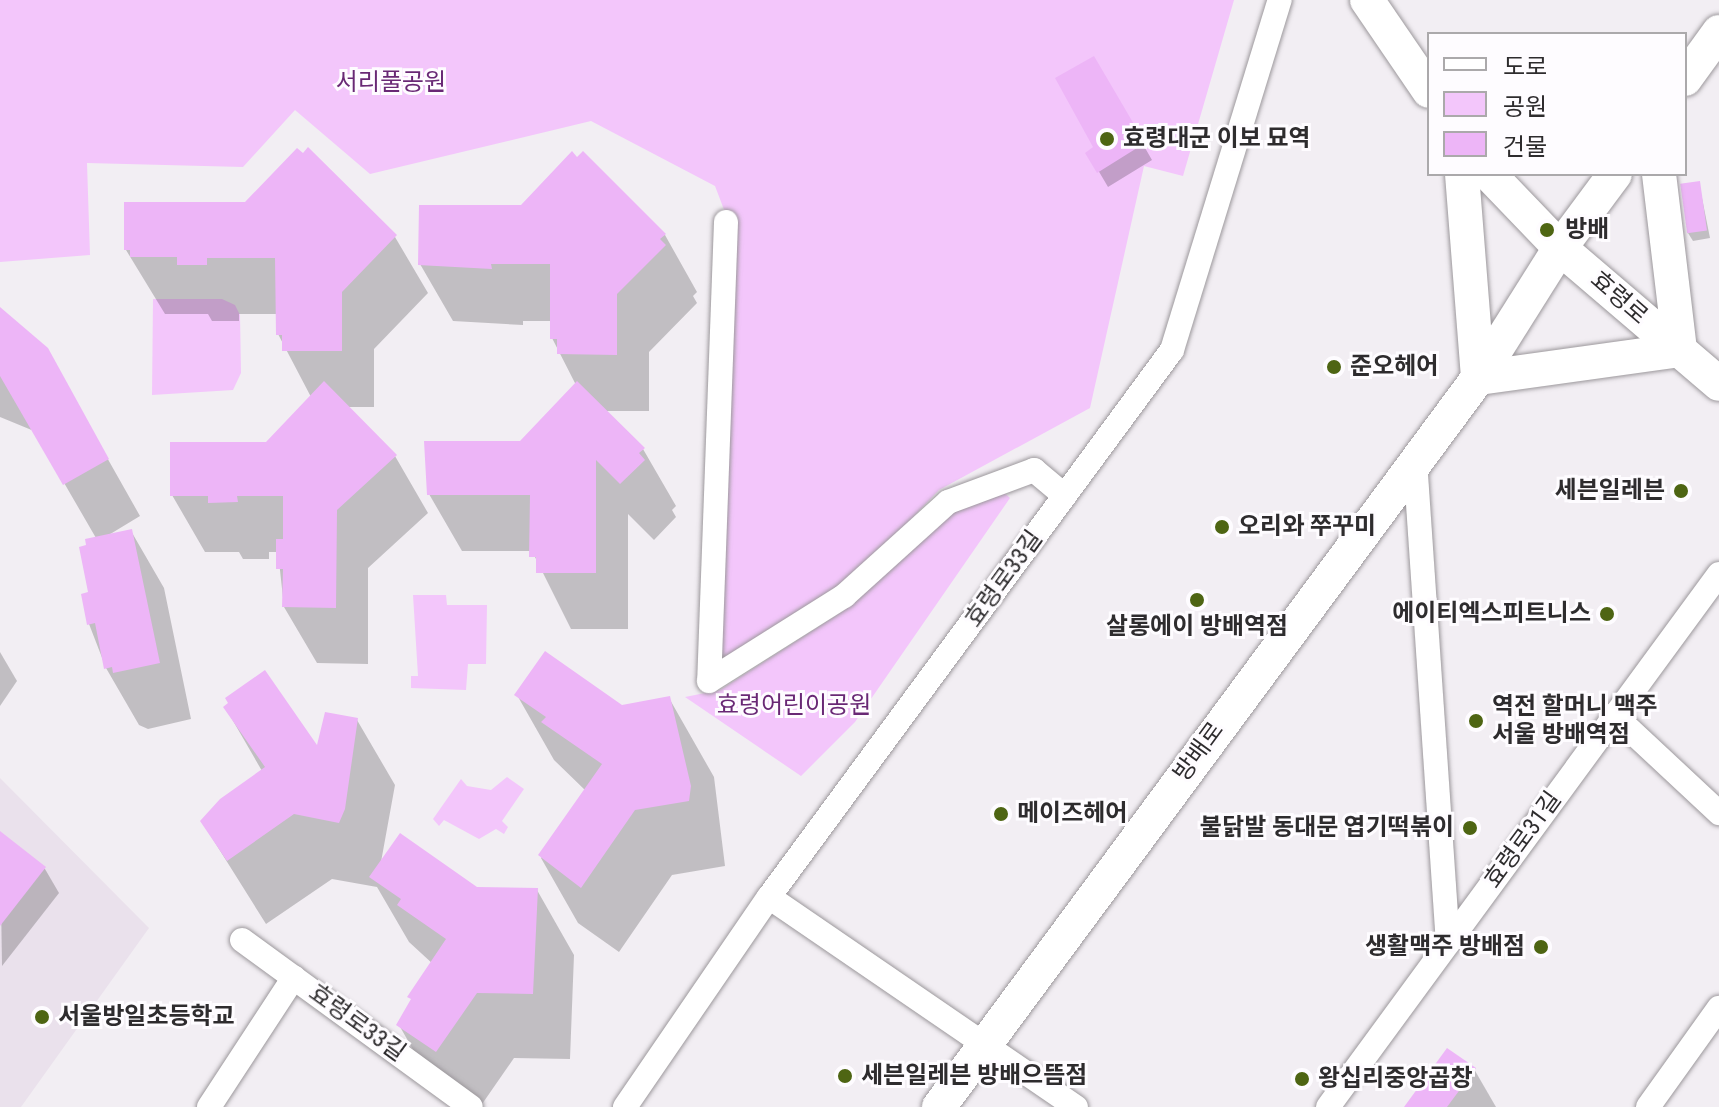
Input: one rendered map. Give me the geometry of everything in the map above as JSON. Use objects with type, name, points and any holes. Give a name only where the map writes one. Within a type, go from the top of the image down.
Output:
[{"type":"main road","points":[[1367,0],[1427,88]]},
{"type":"main road","points":[[1687,76],[1719,32]]},
{"type":"main road","points":[[1462,176],[1478,378],[1680,350],[1659,176]]},
{"type":"main road","name":"효령로","points":[[1491,176],[1560,248],[1719,384]]},
{"type":"main road","name":"방배로","points":[[939,1107],[1478,378],[1560,248],[1614,176]]},
{"type":"street","name":"효령로33길","points":[[625,1107],[769,897],[1172,350],[1280,0]]},
{"type":"street","points":[[726,222],[709,681],[844,596],[948,502],[1034,470],[1065,496]]},
{"type":"street","points":[[1415,460],[1448,943]]},
{"type":"street","name":"효령로31길","points":[[1328,1107],[1719,574]]},
{"type":"street","points":[[1614,715],[1719,813]]},
{"type":"street","points":[[769,897],[1076,1107]]},
{"type":"street","name":"효령로33길","points":[[242,940],[471,1107]]},
{"type":"street","points":[[209,1107],[294,977]]},
{"type":"street","points":[[1648,1107],[1719,1008]]},
{"type":"shaded area","name":"서울방일초등학교","points":[[0,778],[149,928],[21,1107],[0,1107]]},
{"type":"green space","name":"서리풀공원","points":[[0,0],[1234,0],[1183,176],[1144,166],[1090,408],[939,490],[840,593],[718,665],[731,228],[715,186],[591,121],[370,174],[295,110],[243,167],[87,163],[90,255],[0,262]]},
{"type":"green space","points":[[153,299],[222,299],[235,305],[240,315],[241,373],[233,390],[152,395]]},
{"type":"green space","name":"효령어린이공원","points":[[1001,490],[1010,498],[855,722],[801,776],[685,697],[720,690],[843,611],[917,533],[950,509]]},
{"type":"green space","points":[[413,595],[446,595],[447,605],[487,605],[486,664],[468,664],[466,690],[411,688],[411,676],[418,676]]},
{"type":"green space","points":[[507,777],[524,789],[502,821],[508,827],[504,834],[496,829],[479,839],[444,820],[439,826],[433,819],[461,779],[467,786],[491,790]]},
{"type":"building","points":[[1094,56],[1145,143],[1097,173],[1085,153],[1093,147],[1055,78]]},
{"type":"building","points":[[308,147],[397,235],[342,292],[342,351],[282,351],[282,335],[276,335],[275,258],[207,258],[207,265],[177,265],[177,257],[130,257],[130,250],[124,250],[124,202],[245,202],[297,148],[303,153]]},
{"type":"building","points":[[572,151],[577,157],[583,151],[666,234],[660,239],[666,245],[617,294],[617,355],[557,354],[557,339],[550,339],[550,264],[491,264],[492,269],[418,265],[419,205],[521,205]]},
{"type":"building","points":[[1700,181],[1707,231],[1687,233],[1680,184]]},
{"type":"building","points":[[0,307],[48,348],[109,459],[63,485],[0,376]]},
{"type":"building","points":[[324,381],[397,455],[337,510],[336,608],[282,607],[283,569],[276,569],[276,539],[283,539],[283,496],[237,496],[238,502],[208,503],[208,496],[170,496],[170,442],[266,442]]},
{"type":"building","points":[[577,381],[645,448],[639,453],[645,460],[620,484],[596,460],[596,573],[536,573],[536,557],[529,557],[530,495],[427,495],[424,441],[520,441]]},
{"type":"building","points":[[132,529],[160,663],[113,673],[112,667],[104,669],[95,623],[87,625],[81,594],[88,592],[79,547],[86,545],[85,539]]},
{"type":"building","points":[[545,651],[622,705],[670,696],[691,786],[689,801],[635,810],[581,888],[538,855],[602,764],[541,722],[546,717],[514,695]]},
{"type":"building","points":[[265,670],[317,745],[325,712],[358,718],[345,809],[339,823],[294,814],[227,861],[200,821],[220,799],[265,767],[223,707],[228,703],[225,698]]},
{"type":"building","points":[[0,831],[46,867],[0,926]]},
{"type":"building","points":[[400,833],[477,887],[538,888],[533,994],[477,993],[436,1052],[396,1025],[411,999],[407,997],[446,939],[397,905],[401,899],[369,877]]},
{"type":"building","points":[[1447,1048],[1476,1068],[1447,1107],[1404,1107]]},
{"type":"place","name":"효령대군 이보 묘역","points":[[1107,139]]},
{"type":"place","name":"방배","points":[[1547,230]]},
{"type":"place","name":"준오헤어","points":[[1334,367]]},
{"type":"place","name":"세븐일레븐","points":[[1681,491]]},
{"type":"place","name":"오리와 쭈꾸미","points":[[1222,527]]},
{"type":"place","name":"살롱에이 방배역점","points":[[1197,600]]},
{"type":"place","name":"에이티엑스피트니스","points":[[1607,614]]},
{"type":"place","name":"역전 할머니 맥주 서울 방배역점","points":[[1476,721]]},
{"type":"place","name":"메이즈헤어","points":[[1001,814]]},
{"type":"place","name":"불닭발 동대문 엽기떡볶이","points":[[1470,828]]},
{"type":"place","name":"생활맥주 방배점","points":[[1541,947]]},
{"type":"place","name":"서울방일초등학교","points":[[42,1017]]},
{"type":"place","name":"세븐일레븐 방배으뜸점","points":[[845,1076]]},
{"type":"place","name":"왕십리중앙곱창","points":[[1302,1079]]}]
